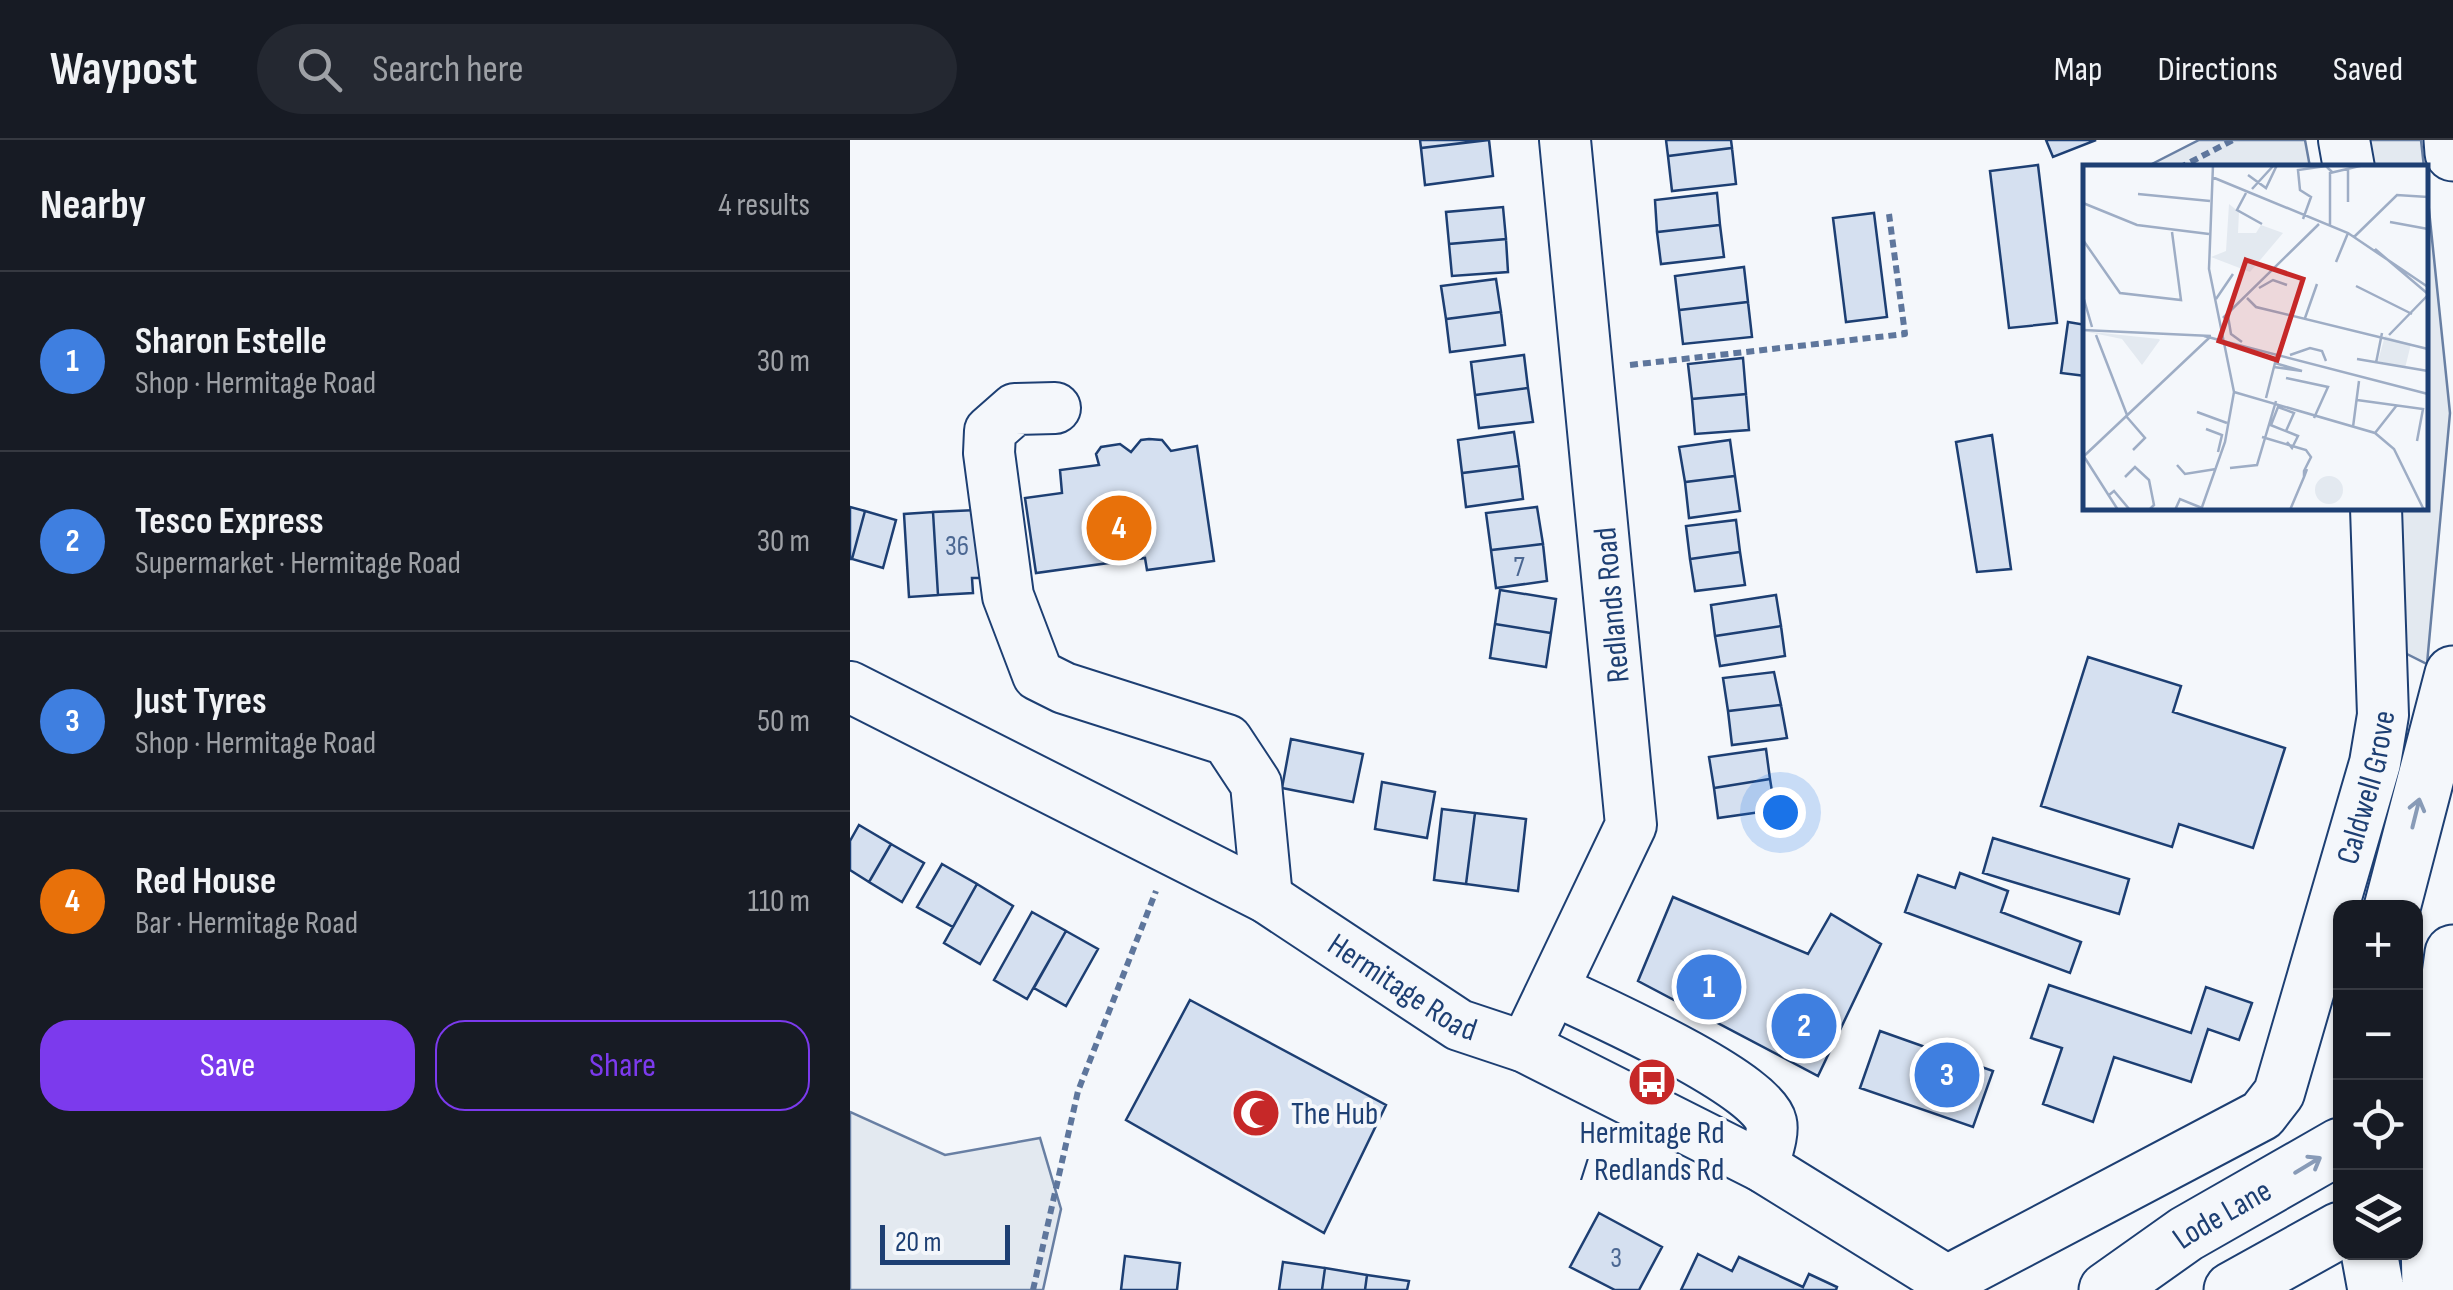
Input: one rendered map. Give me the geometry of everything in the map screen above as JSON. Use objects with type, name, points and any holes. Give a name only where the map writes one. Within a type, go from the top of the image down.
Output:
[{"type":"main road","points":[[2452,140],[2453,153]]},
{"type":"main road","points":[[2394,900],[2453,674]]},
{"type":"main road","points":[[2430,1290],[2434,1094],[2452,965]]},
{"type":"main road","name":"Lode Lane","points":[[2106,1290],[2186,1234],[2333,1150]]},
{"type":"main road","points":[[2237,1287],[2333,1234]]},
{"type":"main road","points":[[2370,1260],[2376,1290]]},
{"type":"main road","points":[[2237,1287],[2298,1281],[2314,1290]]},
{"type":"street","name":"Redlands Road","points":[[1525,1048],[1631,825],[1565,140]]},
{"type":"street","points":[[2344,140],[2348,165]]},
{"type":"street","points":[[1056,408],[1014,410],[990,431],[989,453],[1008,596],[1038,675],[1064,688],[1227,740],[1256,784],[1267,898]]},
{"type":"street","name":"Caldwell Grove","points":[[1951,1285],[2262,1115],[2279,1093],[2375,763],[2383,716],[2376,510]]},
{"type":"street","name":"Hermitage Road","points":[[850,687],[1267,898],[1459,1025],[1525,1048],[1763,1167],[1951,1285]]},
{"type":"street","points":[[1554,990],[1701,1061],[1765,1109],[1772,1124],[1763,1167]]},
{"type":"path","points":[[2184,165],[2234,140]]},
{"type":"path","points":[[1589,369],[1906,334],[1889,214]]},
{"type":"path","points":[[1033,1290],[1078,1091],[1172,849]]},
{"type":"shaded area","points":[[2199,140],[2305,140],[2310,165],[2150,165]]},
{"type":"shaded area","points":[[2367,140],[2421,140],[2424,165],[2369,165]]},
{"type":"shaded area","points":[[2428,200],[2450,413],[2427,664],[2403,652],[2393,510],[2428,510]]},
{"type":"shaded area","points":[[850,1112],[945,1155],[1040,1138],[1061,1209],[1043,1290],[850,1290]]},
{"type":"building","points":[[1420,140],[1486,140],[1421,148]]},
{"type":"building","points":[[1489,140],[1493,176],[1425,185],[1421,148]]},
{"type":"building","points":[[1666,140],[1731,140],[1732,148],[1668,156]]},
{"type":"building","points":[[2046,140],[2096,140],[2053,157]]},
{"type":"building","points":[[1732,148],[1736,184],[1672,191],[1668,156]]},
{"type":"building","points":[[2038,165],[2057,323],[2009,328],[1990,171]]},
{"type":"building","points":[[1717,193],[1720,225],[1657,232],[1655,200]]},
{"type":"building","points":[[1503,207],[1506,239],[1449,244],[1446,212]]},
{"type":"building","points":[[1874,213],[1887,317],[1846,322],[1833,218]]},
{"type":"building","points":[[1720,225],[1724,257],[1661,264],[1657,232]]},
{"type":"building","points":[[1506,239],[1508,272],[1452,276],[1449,244]]},
{"type":"building","points":[[1744,267],[1748,302],[1679,310],[1675,276]]},
{"type":"building","points":[[1496,279],[1501,312],[1446,319],[1441,286]]},
{"type":"building","points":[[1748,302],[1752,337],[1683,344],[1679,310]]},
{"type":"building","points":[[1501,312],[1505,345],[1450,352],[1446,319]]},
{"type":"building","points":[[2068,322],[2083,324],[2083,376],[2061,373]]},
{"type":"building","points":[[1524,355],[1528,388],[1475,395],[1471,362]]},
{"type":"building","points":[[1743,358],[1746,394],[1692,399],[1688,364]]},
{"type":"building","points":[[1528,388],[1533,422],[1479,428],[1475,395]]},
{"type":"building","points":[[1746,394],[1749,430],[1695,434],[1692,399]]},
{"type":"building","points":[[1514,432],[1519,466],[1462,473],[1458,440]]},
{"type":"building","points":[[1992,435],[2011,569],[1977,572],[1956,442]]},
{"type":"building","points":[[1141,440],[1162,440],[1171,451],[1197,446],[1214,561],[1147,570],[1145,558],[1036,573],[1025,498],[1062,493],[1060,470],[1099,465],[1096,454],[1101,447],[1120,444],[1131,452]]},
{"type":"building","points":[[1730,440],[1735,476],[1685,482],[1679,447]]},
{"type":"building","points":[[1519,466],[1523,499],[1466,507],[1462,473]]},
{"type":"building","points":[[1735,476],[1740,511],[1689,518],[1685,482]]},
{"type":"building","points":[[850,507],[865,511],[852,559],[850,559]]},
{"type":"building","points":[[1537,507],[1543,544],[1491,550],[1486,513]]},
{"type":"building","points":[[977,510],[981,578],[972,578],[973,593],[938,595],[933,512]]},
{"type":"building","points":[[865,511],[896,520],[883,568],[852,559]]},
{"type":"building","points":[[933,512],[938,595],[909,597],[904,514]]},
{"type":"building","points":[[1736,520],[1740,552],[1690,559],[1686,526]]},
{"type":"building","points":[[1543,544],[1547,581],[1496,588],[1491,550]]},
{"type":"building","points":[[1740,552],[1745,585],[1695,591],[1690,559]]},
{"type":"building","points":[[1500,590],[1556,599],[1551,633],[1495,624]]},
{"type":"building","points":[[1776,595],[1781,626],[1715,636],[1711,605]]},
{"type":"building","points":[[1495,624],[1551,633],[1546,667],[1490,658]]},
{"type":"building","points":[[1781,626],[1785,656],[1720,666],[1715,636]]},
{"type":"building","points":[[2088,657],[2181,686],[2173,712],[2285,748],[2253,848],[2179,824],[2172,847],[2041,806]]},
{"type":"building","points":[[1774,672],[1781,705],[1728,711],[1723,678]]},
{"type":"building","points":[[1781,705],[1787,738],[1732,745],[1728,711]]},
{"type":"building","points":[[1291,739],[1363,754],[1353,802],[1282,788]]},
{"type":"building","points":[[1766,749],[1770,779],[1714,788],[1709,757]]},
{"type":"building","points":[[1770,779],[1775,810],[1718,818],[1714,788]]},
{"type":"building","points":[[1382,782],[1435,792],[1427,838],[1375,829]]},
{"type":"building","points":[[1442,809],[1475,813],[1466,884],[1434,880]]},
{"type":"building","points":[[1475,813],[1526,819],[1518,891],[1466,884]]},
{"type":"building","points":[[859,825],[891,844],[869,882],[850,870],[850,841]]},
{"type":"building","points":[[1993,838],[2129,879],[2119,914],[1983,873]]},
{"type":"building","points":[[891,844],[924,863],[902,902],[869,882]]},
{"type":"building","points":[[942,864],[977,884],[953,927],[917,907]]},
{"type":"building","points":[[1960,873],[2008,891],[2001,912],[2081,942],[2070,973],[1905,912],[1918,875],[1955,888]]},
{"type":"building","points":[[977,884],[1013,906],[980,964],[944,943]]},
{"type":"building","points":[[1673,897],[1808,954],[1831,914],[1881,944],[1818,1076],[1638,981]]},
{"type":"building","points":[[1032,912],[1066,931],[1027,999],[994,980]]},
{"type":"building","points":[[1066,931],[1098,949],[1066,1006],[1034,988]]},
{"type":"building","points":[[2049,985],[2191,1033],[2206,987],[2252,1003],[2239,1040],[2208,1029],[2191,1082],[2114,1057],[2093,1122],[2043,1104],[2062,1048],[2031,1038]]},
{"type":"building","name":"The Hub","points":[[1190,1000],[1386,1105],[1324,1233],[1126,1120]]},
{"type":"building","points":[[1880,1031],[1993,1071],[1973,1127],[1860,1088]]},
{"type":"building","points":[[1599,1213],[1662,1247],[1639,1290],[1615,1290],[1570,1267]]},
{"type":"building","points":[[1698,1254],[1732,1271],[1739,1257],[1803,1287],[1809,1274],[1837,1287],[1681,1290]]},
{"type":"building","points":[[1125,1256],[1180,1263],[1177,1290],[1121,1290]]},
{"type":"building","points":[[1283,1262],[1325,1268],[1322,1290],[1279,1290]]},
{"type":"building","points":[[1325,1268],[1367,1275],[1365,1290],[1322,1290]]},
{"type":"building","points":[[1367,1275],[1409,1281],[1407,1290],[1365,1290]]},
{"type":"place","name":"Red House","points":[[1119,528]]},
{"type":"place","name":"Sharon Estelle","points":[[1709,987]]},
{"type":"place","name":"Tesco Express","points":[[1804,1026]]},
{"type":"place","name":"Just Tyres","points":[[1947,1075]]},
{"type":"place","name":"Hermitage Rd / Redlands Rd","points":[[1652,1082]]},
{"type":"place","name":"The Hub","points":[[1256,1113]]}]
